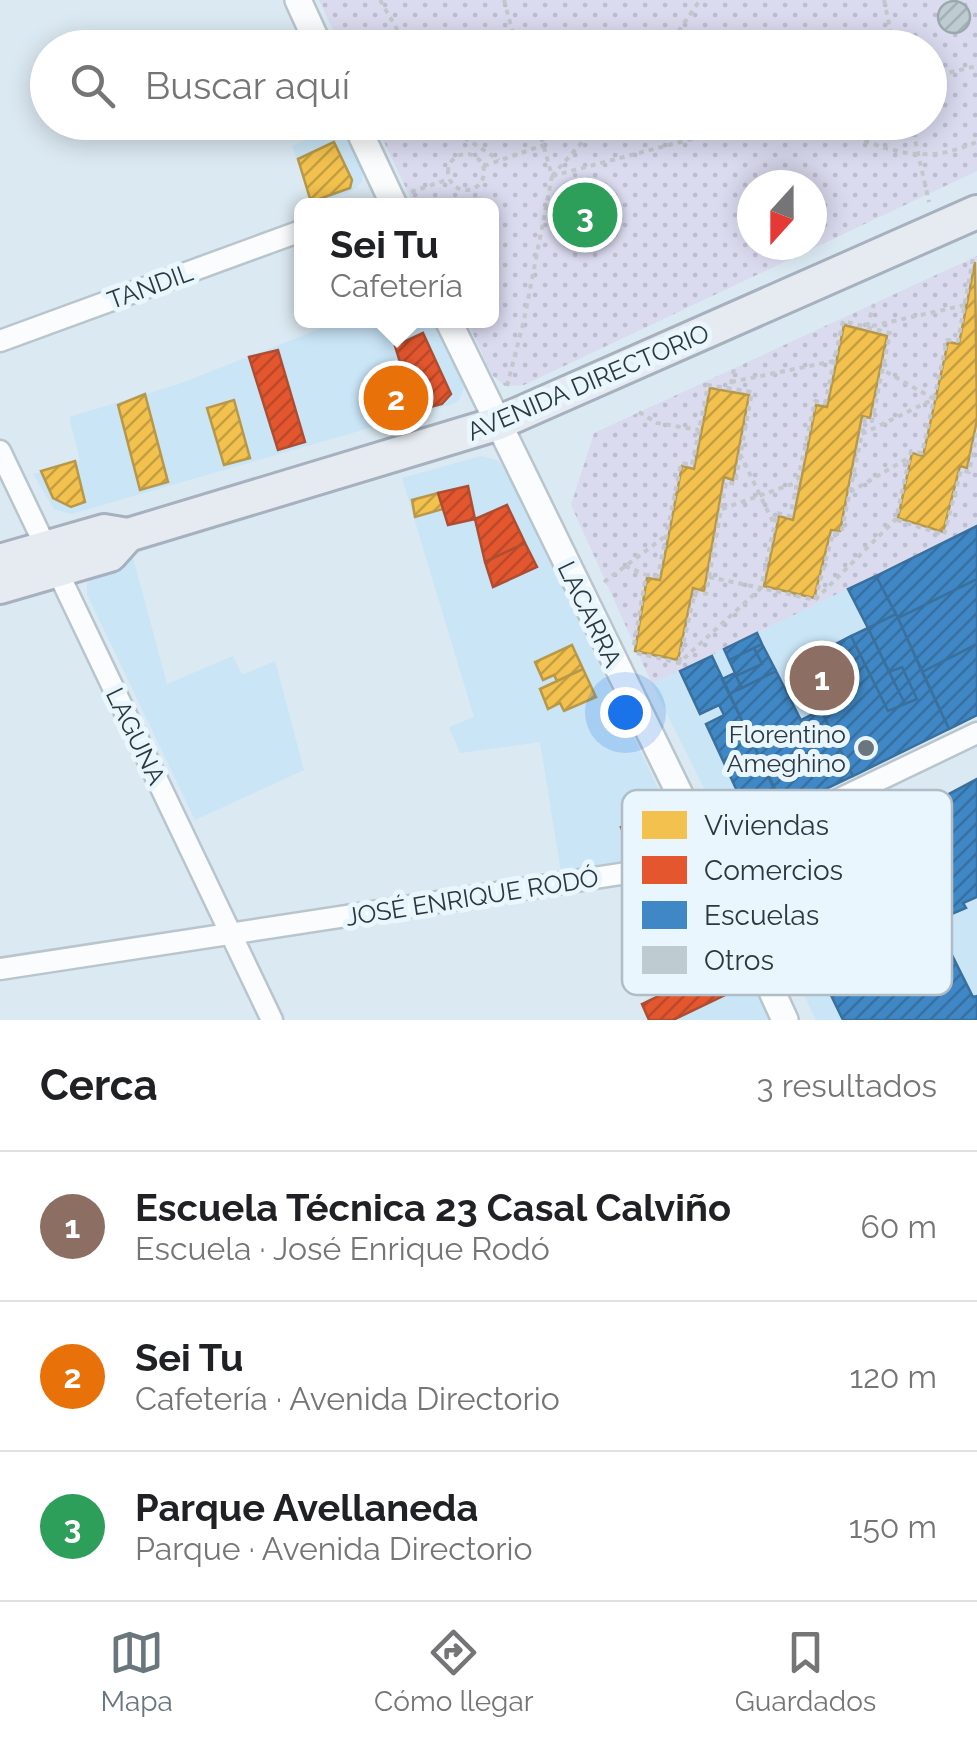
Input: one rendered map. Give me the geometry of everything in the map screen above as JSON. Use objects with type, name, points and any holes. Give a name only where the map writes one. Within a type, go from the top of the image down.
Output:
[{"type":"main road","name":"AVENIDA DIRECTORIO","points":[[0,562],[110,555],[128,535],[496,424],[977,212]]},
{"type":"main road","name":"AVENIDA DIRECTORIO","points":[[0,587],[51,559]]},
{"type":"street","points":[[298,0],[312,30]]},
{"type":"street","points":[[362,140],[383,198]]},
{"type":"street","name":"TANDIL","points":[[0,340],[294,234]]},
{"type":"street","name":"LACARRA","points":[[452,328],[677,790]]},
{"type":"street","name":"LAGUNA","points":[[0,451],[272,1020]]},
{"type":"street","name":"JOSÉ ENRIQUE RODÓ","points":[[859,790],[977,734]]},
{"type":"street","name":"JOSÉ ENRIQUE RODÓ","points":[[0,969],[622,874]]},
{"type":"street","name":"LACARRA","points":[[774,995],[785,1020]]},
{"type":"path","points":[[380,0],[398,30]]},
{"type":"path","points":[[504,0],[512,30]]},
{"type":"path","points":[[679,30],[700,0]]},
{"type":"path","points":[[884,0],[890,30]]},
{"type":"path","points":[[947,73],[977,66]]},
{"type":"path","points":[[468,140],[498,160]]},
{"type":"path","points":[[496,424],[524,320],[552,176],[543,140]]},
{"type":"path","points":[[552,176],[584,140]]},
{"type":"path","points":[[552,176],[688,140]]},
{"type":"path","points":[[868,140],[918,154],[935,154],[977,142]]},
{"type":"path","points":[[915,140],[936,232]]},
{"type":"path","points":[[484,166],[544,145]]},
{"type":"path","points":[[460,154],[471,154],[484,166],[484,178],[470,190],[458,188],[449,179],[450,162],[460,154]]},
{"type":"path","points":[[398,198],[449,179]]},
{"type":"path","points":[[815,600],[896,519],[911,451],[922,453],[947,340],[958,341],[973,258],[977,259]]},
{"type":"path","points":[[868,327],[874,304]]},
{"type":"path","points":[[868,327],[965,305]]},
{"type":"path","points":[[679,663],[761,588],[777,513],[790,516],[815,401],[826,403],[842,321],[890,333],[872,421],[865,419],[842,534],[832,533],[815,600]]},
{"type":"path","points":[[625,566],[646,576],[658,576],[681,463],[692,465],[708,384],[731,385],[834,361]]},
{"type":"path","points":[[731,385],[734,369]]},
{"type":"path","points":[[883,370],[934,398]]},
{"type":"path","points":[[679,663],[695,592],[706,594],[726,482],[735,484],[752,392],[731,385]]},
{"type":"path","points":[[862,434],[934,398]]},
{"type":"path","points":[[639,412],[657,423],[699,430]]},
{"type":"path","points":[[896,519],[944,534],[960,470],[969,472],[977,432]]},
{"type":"path","points":[[740,454],[775,525]]},
{"type":"path","points":[[850,492],[910,457]]},
{"type":"path","points":[[721,509],[798,482]]},
{"type":"path","points":[[604,582],[666,535]]},
{"type":"path","points":[[634,647],[646,576]]},
{"type":"path","points":[[709,576],[815,600]]},
{"type":"path","points":[[637,653],[679,663]]},
{"type":"shaded area","points":[[319,0],[977,0],[977,171],[827,242],[827,170],[737,170],[737,260],[789,260],[524,385],[505,386],[492,375],[470,328],[499,328],[499,198],[411,198],[383,140],[947,140],[947,30],[333,30]]},
{"type":"shaded area","points":[[305,140],[351,140],[363,167],[362,182],[350,192],[332,198],[310,198],[292,146]]},
{"type":"shaded area","points":[[977,256],[959,344],[948,343],[923,456],[912,454],[898,518],[943,531],[960,466],[967,467],[977,420],[977,526],[652,684],[637,650],[678,660],[693,588],[704,590],[724,478],[732,480],[748,395],[710,388],[694,469],[682,467],[660,580],[648,578],[636,649],[571,505],[594,433]],"holes":[[[844,325],[887,336],[870,417],[862,416],[840,530],[831,530],[814,598],[764,585],[793,520],[816,405],[827,407]]]},
{"type":"shaded area","points":[[322,328],[442,328],[467,380],[459,400],[453,404],[71,514],[54,509],[33,474],[80,460],[69,417],[179,384]]},
{"type":"shaded area","points":[[481,456],[499,461],[505,469],[659,790],[622,790],[622,869],[562,878],[540,742],[460,753],[449,727],[474,717],[402,478]]},
{"type":"shaded area","points":[[977,526],[977,715],[824,790],[705,790],[652,684]]},
{"type":"shaded area","points":[[132,554],[167,684],[233,656],[242,675],[275,661],[304,770],[195,820],[87,594],[87,575]]},
{"type":"shaded area","points":[[977,778],[977,1020],[816,1020],[804,995],[952,995],[952,791]]},
{"type":"shaded area","points":[[652,995],[760,995],[771,1020],[649,1020],[642,1004]]},
{"type":"building: Viviendas","points":[[334,142],[352,180],[350,188],[310,198],[298,159]]},
{"type":"building: Viviendas","points":[[975,262],[977,420],[967,468],[960,466],[943,532],[898,518],[912,453],[923,456],[948,342],[959,344]]},
{"type":"building: Viviendas","points":[[844,325],[887,336],[870,418],[862,416],[840,531],[831,530],[814,598],[764,586],[779,516],[793,520],[816,405],[827,407]]},
{"type":"building: Viviendas","points":[[710,388],[749,395],[733,480],[724,477],[704,591],[693,588],[678,660],[635,651],[647,578],[660,580],[682,466],[694,469]]},
{"type":"building: Viviendas","points":[[145,394],[168,482],[140,490],[118,405]]},
{"type":"building: Viviendas","points":[[234,400],[250,458],[224,465],[207,408]]},
{"type":"building: Viviendas","points":[[75,461],[85,502],[71,507],[53,498],[41,471]]},
{"type":"building: Viviendas","points":[[438,493],[443,509],[415,517],[412,500]]},
{"type":"building: Viviendas","points":[[572,645],[583,669],[557,681],[554,675],[543,680],[535,662]]},
{"type":"building: Viviendas","points":[[583,669],[596,697],[564,711],[560,703],[548,709],[540,689]]},
{"type":"building: Comercios","points":[[423,333],[451,394],[442,404],[415,411],[395,346]]},
{"type":"building: Comercios","points":[[278,350],[305,442],[278,450],[249,357]]},
{"type":"building: Comercios","points":[[404,378],[415,411],[387,419],[378,385]]},
{"type":"building: Comercios","points":[[468,486],[475,519],[448,525],[438,493]]},
{"type":"building: Comercios","points":[[507,505],[525,543],[485,562],[475,519]]},
{"type":"building: Comercios","points":[[525,543],[537,567],[493,587],[485,562]]},
{"type":"building: Comercios","points":[[661,995],[725,995],[673,1020],[649,1020],[642,1004]]},
{"type":"building: Escuelas","points":[[977,526],[977,579],[898,618],[876,576]]},
{"type":"building: Escuelas","points":[[876,576],[896,614],[868,628],[848,589]]},
{"type":"building: Escuelas","points":[[977,579],[977,644],[922,672],[898,618]]},
{"type":"building: Escuelas","points":[[896,614],[949,729],[853,776],[821,710],[851,695],[828,648],[851,636],[888,711],[917,699],[902,667],[889,672],[868,628]]},
{"type":"building: Escuelas","points":[[868,628],[905,704],[888,711],[851,636]]},
{"type":"building: Escuelas","points":[[757,633],[762,644],[729,660],[724,649]]},
{"type":"building: Escuelas","points":[[762,644],[776,671],[742,688],[736,676],[762,664],[754,648]]},
{"type":"building: Escuelas","points":[[977,644],[977,715],[949,729],[922,672]]},
{"type":"building: Escuelas","points":[[754,648],[762,664],[736,676],[742,688],[729,694],[722,679],[735,673],[729,660]]},
{"type":"building: Escuelas","points":[[712,656],[775,790],[737,790],[706,724],[724,715],[719,705],[700,714],[680,671]]},
{"type":"building: Escuelas","points":[[902,667],[917,699],[905,704],[889,672]]},
{"type":"building: Escuelas","points":[[776,671],[816,750],[768,774],[729,694]]},
{"type":"building: Escuelas","points":[[821,710],[853,776],[824,790],[775,790],[768,774],[816,750],[801,720]]},
{"type":"building: Escuelas","points":[[977,779],[977,897],[952,914],[952,792]]},
{"type":"building: Escuelas","points":[[952,955],[973,997],[977,996],[977,1020],[843,1020],[831,995],[952,995]]},
{"type":"building: Otros","points":[[954,1],[970,17],[965,28],[954,33],[943,28],[938,17],[943,6]]},
{"type":"place","name":"Parque Avellaneda","points":[[585,215]]},
{"type":"place","name":"Sei Tu","points":[[396,398]]},
{"type":"place","name":"Escuela Técnica 23 Casal Calviño","points":[[822,678]]},
{"type":"place","name":"Florentino Ameghino","points":[[866,748]]}]
